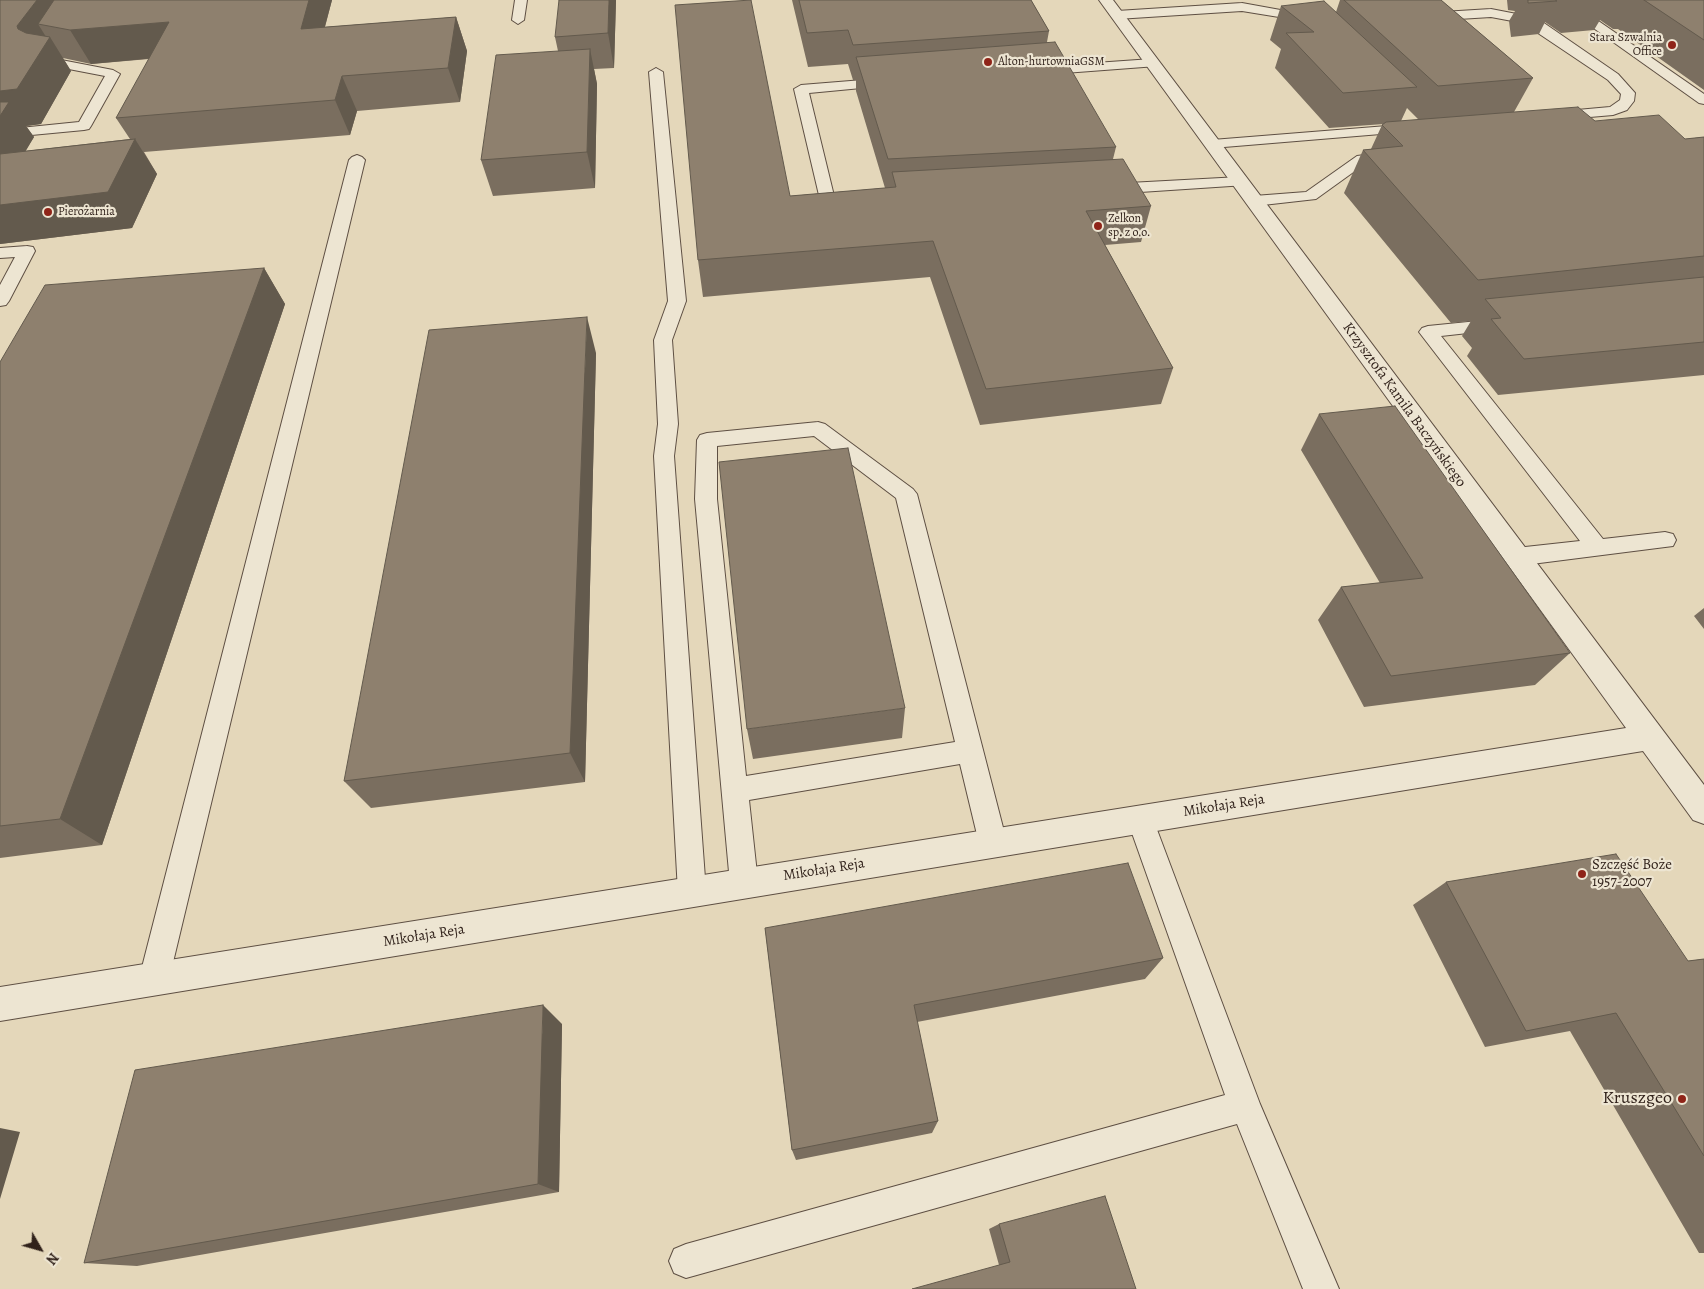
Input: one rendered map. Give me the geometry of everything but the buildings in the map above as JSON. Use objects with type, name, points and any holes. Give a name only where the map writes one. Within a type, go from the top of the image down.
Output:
[{"type":"street","name":"Krzysztofa Kamila Baczyńskiego","points":[[1111,7],[1648,737],[1704,810]]},
{"type":"street","name":"Mikołaja Reja","points":[[0,1004],[1648,737]]},
{"type":"lane","points":[[0,134],[84,126],[113,74],[48,61],[88,0]]},
{"type":"lane","points":[[518,20],[521,0]]},
{"type":"lane","points":[[1560,0],[1704,100]]},
{"type":"lane","points":[[1111,7],[1242,7],[1282,14],[1317,27]]},
{"type":"lane","points":[[1409,18],[1491,13],[1527,20],[1536,24],[1613,77],[1628,93],[1627,101],[1622,107],[1613,111],[1544,117]]},
{"type":"lane","points":[[1020,73],[1152,63]]},
{"type":"lane","points":[[656,72],[677,301],[663,340],[668,424],[664,456],[692,892]]},
{"type":"lane","points":[[867,202],[828,204],[801,89],[901,82]]},
{"type":"lane","points":[[1212,144],[1421,127],[1402,113]]},
{"type":"lane","points":[[1254,201],[1310,196],[1362,159],[1402,155]]},
{"type":"lane","points":[[154,979],[357,160]]},
{"type":"lane","points":[[1100,190],[1240,182]]},
{"type":"lane","points":[[0,253],[27,252],[0,301]]},
{"type":"lane","points":[[1517,323],[1428,332],[1598,548]]},
{"type":"lane","points":[[744,883],[706,499],[707,440],[818,429],[906,494],[992,843]]},
{"type":"lane","points":[[1516,557],[1665,540]]},
{"type":"lane","points":[[735,790],[970,751]]},
{"type":"lane","points":[[1140,819],[1245,1106],[1321,1289]]},
{"type":"lane","points":[[686,1261],[1245,1106]]},
{"type":"place","name":"Stara Szwalnia Office","points":[[1672,45]]},
{"type":"place","name":"Alton-hurtowniaGSM","points":[[988,62]]},
{"type":"place","name":"Pierożarnia","points":[[48,212]]},
{"type":"place","name":"Zelkon sp. z o.o.","points":[[1098,226]]},
{"type":"place","name":"Szczęść Boże 1957-2007","points":[[1582,874]]},
{"type":"place","name":"Kruszgeo","points":[[1682,1099]]}]
